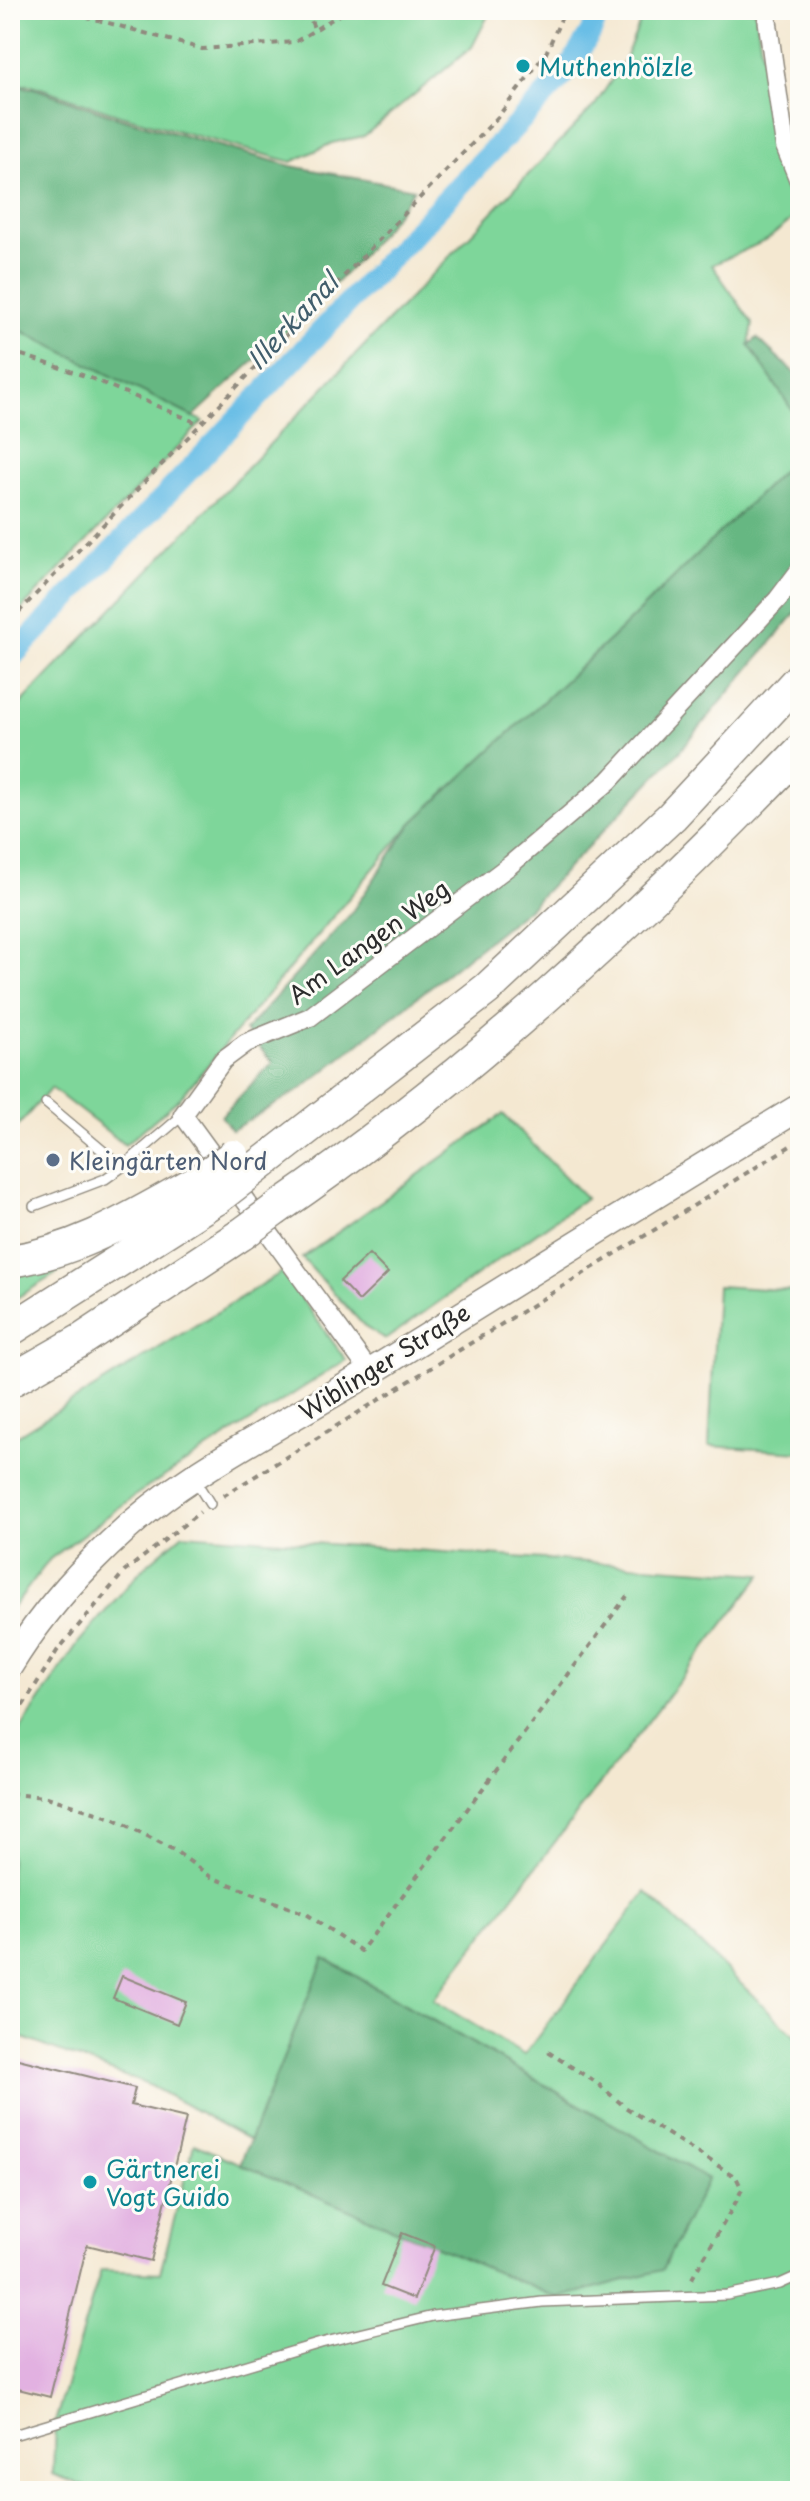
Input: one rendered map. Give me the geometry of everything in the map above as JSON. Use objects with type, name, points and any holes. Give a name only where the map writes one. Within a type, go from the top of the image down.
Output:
[{"type":"highway","points":[[10,1330],[240,1166],[341,1105],[387,1064],[487,989],[672,816],[800,678]]},
{"type":"highway","points":[[10,1381],[80,1341],[242,1234],[421,1104],[595,957],[800,751]]},
{"type":"highway","points":[[10,1261],[55,1252],[94,1238],[208,1189]]},
{"type":"main road","name":"Wiblinger Straße","points":[[10,1665],[36,1626],[72,1584],[125,1532],[193,1477],[370,1372],[800,1107]]},
{"type":"street","points":[[766,10],[785,146],[800,183]]},
{"type":"street","name":"Am Langen Weg","points":[[183,1115],[223,1060],[246,1043],[310,1017],[510,865],[609,781],[778,599],[800,570]]},
{"type":"street","points":[[183,1115],[370,1372]]},
{"type":"lane","points":[[46,1103],[122,1167]]},
{"type":"lane","points":[[34,1206],[105,1179],[183,1115]]},
{"type":"lane","points":[[193,1477],[210,1504]]},
{"type":"lane","points":[[10,2436],[321,2343],[433,2316],[542,2302],[727,2295],[780,2284],[800,2275]]},
{"type":"path","points":[[62,10],[202,49],[295,42],[347,10]]},
{"type":"path","points":[[307,10],[315,31]]},
{"type":"path","points":[[10,621],[497,118],[546,53],[565,10]]},
{"type":"path","points":[[10,351],[88,377],[200,424]]},
{"type":"path","points":[[10,1726],[57,1651],[124,1572],[210,1504],[800,1140]]},
{"type":"path","points":[[10,1794],[47,1797],[115,1819],[174,1850],[211,1877],[308,1915],[361,1951],[627,1596]]},
{"type":"path","points":[[548,2052],[597,2083],[625,2107],[736,2177],[742,2189],[737,2200],[681,2297]]},
{"type":"green space","points":[[10,10],[491,10],[472,47],[364,136],[332,143],[292,162],[120,115],[32,85],[10,85]]},
{"type":"green space","points":[[645,10],[755,10],[781,174],[800,213],[767,240],[712,265],[753,324],[749,344],[800,422],[800,454],[617,633],[412,823],[180,1098],[125,1145],[51,1088],[10,1135],[10,715],[595,105],[624,61]]},
{"type":"green space","points":[[10,86],[34,88],[117,117],[291,166],[414,189],[391,221],[338,281],[193,417],[10,325]]},
{"type":"green space","points":[[10,325],[203,421],[10,621]]},
{"type":"green space","points":[[757,338],[800,378],[800,422],[749,345]]},
{"type":"green space","points":[[800,454],[800,608],[679,752],[529,908],[303,1088],[232,1130],[221,1116],[273,1062],[245,1031],[349,916],[412,823],[617,633]]},
{"type":"green space","points":[[503,1114],[586,1198],[386,1339],[366,1328],[302,1258]]},
{"type":"green space","points":[[72,1264],[10,1302],[10,1275]]},
{"type":"green space","points":[[282,1272],[346,1360],[137,1494],[50,1559],[10,1611],[10,1440]]},
{"type":"green space","points":[[717,1286],[800,1291],[800,1452],[709,1446]]},
{"type":"green space","points":[[183,1534],[762,1574],[433,2000],[524,2055],[646,1892],[800,2041],[800,2491],[96,2491],[53,2474],[55,2422],[101,2270],[160,2273],[194,2144],[558,2298],[708,2179],[325,1958],[250,2140],[151,2086],[10,2033],[10,1745],[78,1643],[142,1569]]},
{"type":"green space","points":[[324,1958],[708,2179],[662,2270],[558,2298],[240,2164]]},
{"type":"building","points":[[369,1254],[388,1273],[359,1301],[340,1281]]},
{"type":"building","points":[[122,1976],[186,2002],[177,2024],[113,1998]]},
{"type":"building","name":"Gärtnerei Vogt Guido","points":[[10,2057],[135,2088],[131,2105],[186,2118],[151,2261],[87,2245],[50,2397],[10,2387]]},
{"type":"building","points":[[402,2233],[435,2246],[414,2299],[381,2286]]},
{"type":"waterway","name":"Illerkanal","points":[[10,659],[565,74],[591,32],[599,10]]},
{"type":"place","name":"Muthenhölzle","points":[[523,66]]},
{"type":"place","name":"Kleingärten Nord","points":[[53,1160]]},
{"type":"place","name":"Gärtnerei Vogt Guido","points":[[90,2182]]}]
